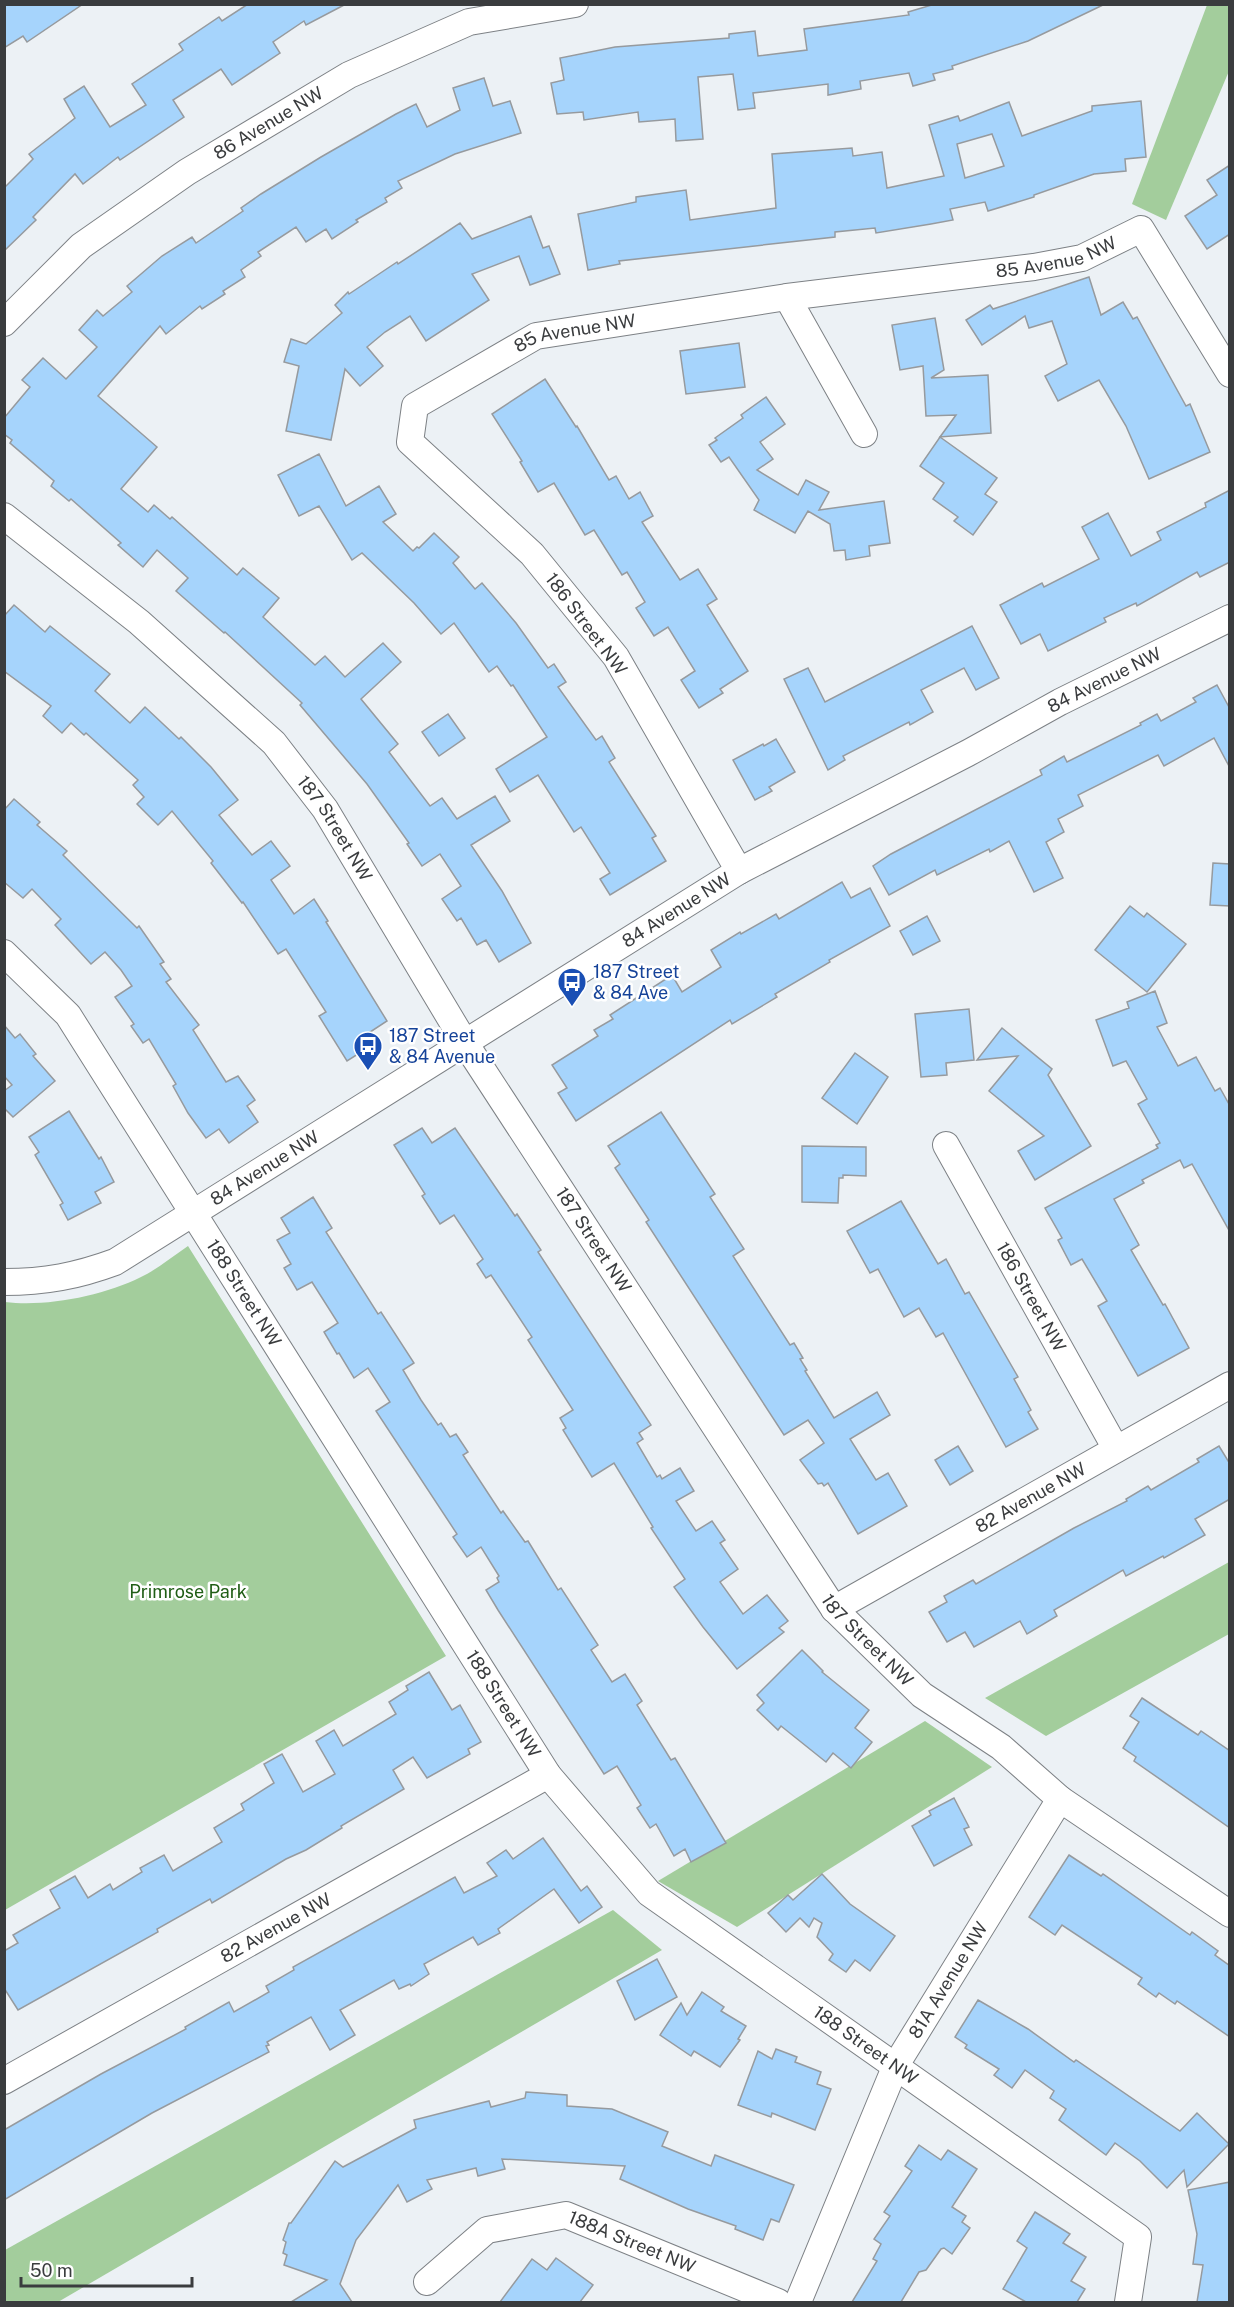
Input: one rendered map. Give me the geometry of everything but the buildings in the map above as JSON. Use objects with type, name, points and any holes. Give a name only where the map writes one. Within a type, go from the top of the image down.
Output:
[{"type":"street","name":"86 Avenue NW","points":[[4,323],[81,246],[187,172],[349,75],[469,22],[574,4]]},
{"type":"street","name":"85 Avenue NW","points":[[410,442],[415,406],[536,336],[787,297],[1034,267],[1082,258],[1142,229],[1230,374]]},
{"type":"street","points":[[787,297],[864,434]]},
{"type":"street","name":"186 Street NW","points":[[410,442],[532,554],[616,657],[739,871]]},
{"type":"street","name":"187 Street NW","points":[[4,516],[139,622],[274,743],[325,809],[465,1043],[834,1609],[922,1695],[1001,1747],[1060,1799],[1230,1914]]},
{"type":"street","name":"84 Avenue NW","points":[[4,1282],[35,1282],[81,1274],[115,1262],[739,871],[968,753],[1060,702],[1230,618]]},
{"type":"street","name":"188 Street NW","points":[[4,954],[68,1015],[548,1775],[649,1893],[1138,2237],[1128,2302]]},
{"type":"street","name":"186 Street NW","points":[[946,1145],[1116,1449]]},
{"type":"street","name":"82 Avenue NW","points":[[834,1609],[1230,1385]]},
{"type":"street","name":"82 Avenue NW","points":[[4,2081],[548,1775]]},
{"type":"street","name":"81A Avenue NW","points":[[798,2302],[896,2065],[1060,1799]]},
{"type":"street","name":"188A Street NW","points":[[427,2282],[487,2230],[566,2215],[778,2302]]},
{"type":"green space","points":[[1207,5],[1229,5],[1229,71],[1166,220],[1132,204]]},
{"type":"green space","name":"Primrose Park","points":[[188,1246],[446,1656],[5,1910],[5,1302],[39,1303],[110,1290],[147,1274]]},
{"type":"green space","points":[[1229,1562],[1229,1634],[1046,1736],[985,1698]]},
{"type":"green space","points":[[925,1721],[992,1767],[737,1927],[658,1881]]},
{"type":"green space","points":[[613,1910],[662,1950],[58,2302],[5,2302],[5,2250]]},
{"type":"place","name":"187 Street & 84 Ave","points":[[572,1008]]},
{"type":"place","name":"187 Street & 84 Avenue","points":[[368,1072]]}]
